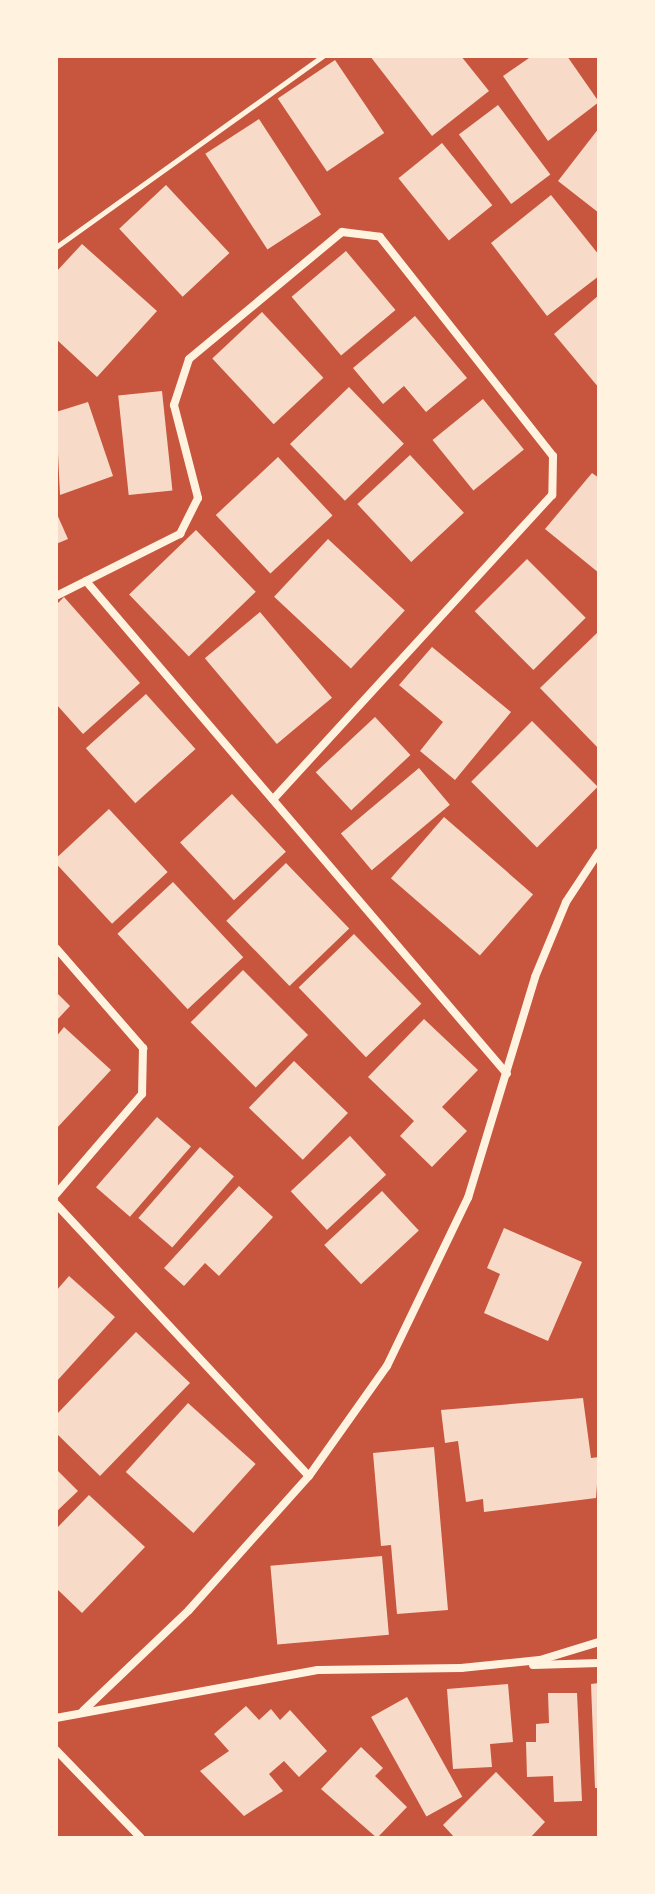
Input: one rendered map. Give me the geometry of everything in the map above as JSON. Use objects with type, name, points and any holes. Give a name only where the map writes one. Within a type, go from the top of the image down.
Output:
[{"type":"street","points":[[56,596],[180,534],[198,498],[174,405],[189,359],[342,232],[380,237],[553,456],[552,495],[273,800]]},
{"type":"street","points":[[86,581],[507,1074]]},
{"type":"street","points":[[83,1711],[189,1610],[309,1476],[387,1366],[432,1285],[507,1074],[540,965],[599,852]]},
{"type":"street","points":[[56,948],[143,1048],[142,1094],[56,1194]]},
{"type":"street","points":[[56,1204],[309,1476]]},
{"type":"street","points":[[461,1668],[540,1660],[599,1642]]},
{"type":"street","points":[[56,1718],[318,1670],[599,1663]]},
{"type":"street","points":[[56,1750],[141,1838]]},
{"type":"path","points":[[56,247],[323,56]]},
{"type":"building","points":[[370,56],[461,56],[489,91],[432,136]]},
{"type":"building","points":[[532,56],[567,56],[599,102],[548,141],[503,76]]},
{"type":"building","points":[[335,60],[384,133],[327,172],[278,99]]},
{"type":"building","points":[[498,105],[550,174],[511,204],[459,134]]},
{"type":"building","points":[[259,119],[321,215],[267,249],[205,154]]},
{"type":"building","points":[[599,128],[599,213],[558,181]]},
{"type":"building","points":[[442,143],[492,205],[449,240],[398,178]]},
{"type":"building","points":[[166,185],[229,253],[183,297],[119,229]]},
{"type":"building","points":[[551,195],[599,255],[599,276],[547,316],[491,243]]},
{"type":"building","points":[[82,244],[157,311],[97,377],[56,339],[56,272]]},
{"type":"building","points":[[346,251],[395,310],[341,356],[292,297]]},
{"type":"building","points":[[599,295],[599,388],[554,334]]},
{"type":"building","points":[[262,312],[323,378],[274,424],[212,358]]},
{"type":"building","points":[[415,316],[467,378],[426,412],[404,386],[383,404],[353,368]]},
{"type":"building","points":[[349,387],[404,444],[345,501],[290,444]]},
{"type":"building","points":[[162,391],[172,490],[129,495],[118,396]]},
{"type":"building","points":[[483,399],[524,450],[473,490],[432,440]]},
{"type":"building","points":[[88,402],[113,476],[60,495],[56,412]]},
{"type":"building","points":[[410,455],[464,513],[411,562],[357,504]]},
{"type":"building","points":[[278,457],[333,516],[270,573],[216,515]]},
{"type":"building","points":[[592,473],[599,478],[599,573],[545,529]]},
{"type":"building","points":[[56,512],[68,539],[56,544]]},
{"type":"building","points":[[196,530],[256,592],[189,656],[129,595]]},
{"type":"building","points":[[328,539],[405,611],[351,668],[274,597]]},
{"type":"building","points":[[527,559],[586,618],[533,670],[475,611]]},
{"type":"building","points":[[64,597],[140,683],[83,734],[56,704],[56,605]]},
{"type":"building","points":[[260,612],[332,698],[277,744],[205,658]]},
{"type":"building","points":[[597,633],[599,635],[599,749],[540,688]]},
{"type":"building","points":[[432,647],[511,712],[455,780],[420,751],[443,722],[399,685]]},
{"type":"building","points":[[146,694],[196,749],[135,803],[86,748]]},
{"type":"building","points":[[375,717],[410,755],[351,810],[316,772]]},
{"type":"building","points":[[532,721],[598,787],[537,848],[471,782]]},
{"type":"building","points":[[419,768],[450,805],[372,870],[341,834]]},
{"type":"building","points":[[232,794],[286,852],[234,900],[180,842]]},
{"type":"building","points":[[109,809],[168,872],[112,924],[56,864],[56,858]]},
{"type":"building","points":[[444,817],[533,894],[480,956],[391,878]]},
{"type":"building","points":[[286,863],[349,928],[290,986],[226,921]]},
{"type":"building","points":[[173,882],[243,957],[188,1009],[117,934]]},
{"type":"building","points":[[354,934],[421,1004],[366,1057],[299,987]]},
{"type":"building","points":[[243,970],[308,1035],[256,1087],[191,1022]]},
{"type":"building","points":[[56,992],[70,1006],[56,1021]]},
{"type":"building","points":[[424,1019],[478,1070],[442,1107],[467,1131],[432,1167],[400,1136],[414,1121],[368,1077]]},
{"type":"building","points":[[64,1027],[111,1070],[56,1129],[56,1037]]},
{"type":"building","points":[[294,1061],[348,1113],[303,1160],[249,1108]]},
{"type":"building","points":[[157,1117],[191,1147],[130,1217],[96,1187]]},
{"type":"building","points":[[350,1136],[386,1175],[327,1230],[291,1191]]},
{"type":"building","points":[[200,1147],[234,1177],[172,1247],[138,1218]]},
{"type":"building","points":[[239,1186],[273,1217],[219,1276],[205,1263],[184,1286],[164,1268]]},
{"type":"building","points":[[382,1191],[419,1230],[361,1284],[324,1245]]},
{"type":"building","points":[[504,1228],[582,1262],[548,1341],[484,1313],[500,1274],[487,1268]]},
{"type":"building","points":[[69,1276],[115,1317],[56,1382],[56,1291]]},
{"type":"building","points":[[136,1332],[190,1383],[100,1476],[56,1433],[56,1415]]},
{"type":"building","points":[[583,1398],[591,1458],[599,1457],[596,1498],[484,1512],[483,1499],[466,1502],[458,1441],[445,1443],[441,1410]]},
{"type":"building","points":[[188,1403],[256,1464],[193,1533],[126,1472]]},
{"type":"building","points":[[434,1447],[448,1610],[397,1614],[391,1545],[381,1546],[373,1453]]},
{"type":"building","points":[[56,1469],[78,1491],[56,1512]]},
{"type":"building","points":[[89,1495],[145,1547],[82,1613],[56,1588],[56,1529]]},
{"type":"building","points":[[382,1556],[389,1635],[277,1644],[270,1566]]},
{"type":"building","points":[[599,1683],[599,1788],[595,1788],[591,1684]]},
{"type":"building","points":[[508,1684],[513,1742],[490,1744],[492,1767],[453,1769],[447,1689]]},
{"type":"building","points":[[548,1693],[577,1693],[582,1801],[554,1802],[553,1776],[527,1777],[526,1742],[536,1742],[536,1724],[549,1723]]},
{"type":"building","points":[[407,1697],[462,1797],[426,1817],[371,1717]]},
{"type":"building","points":[[246,1706],[259,1720],[271,1709],[280,1720],[290,1710],[327,1751],[299,1777],[284,1761],[269,1774],[283,1791],[244,1816],[200,1771],[229,1751],[214,1734]]},
{"type":"building","points":[[361,1747],[383,1768],[375,1776],[407,1807],[377,1838],[321,1789]]},
{"type":"building","points":[[496,1772],[545,1822],[530,1838],[455,1838],[443,1825]]}]
